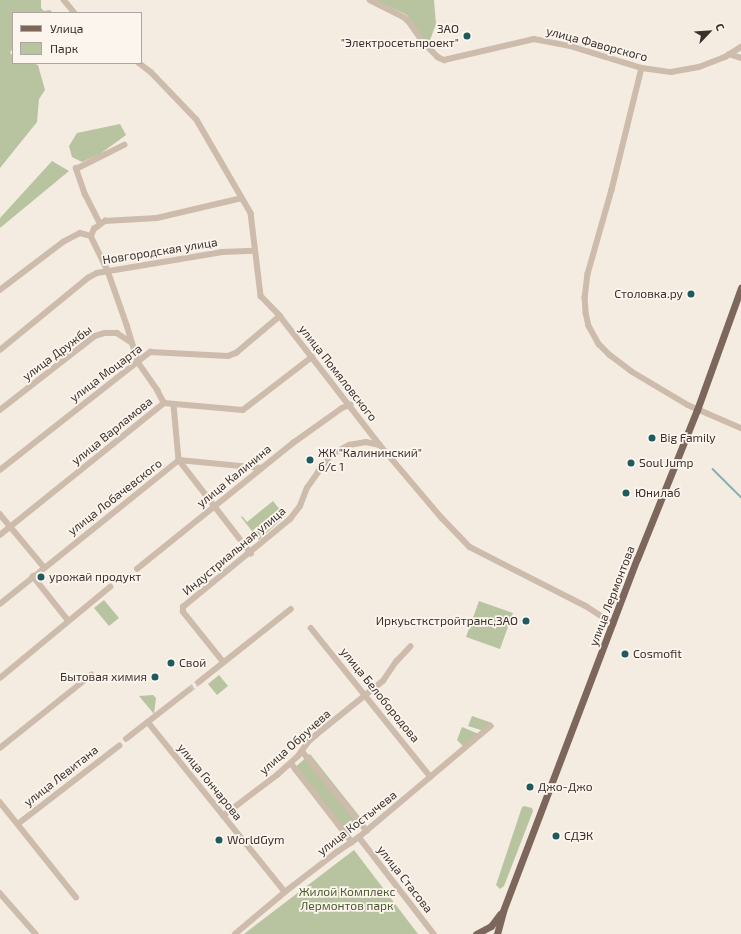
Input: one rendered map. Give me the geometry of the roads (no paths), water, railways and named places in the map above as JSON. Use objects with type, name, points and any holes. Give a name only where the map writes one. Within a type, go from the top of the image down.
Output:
[{"type":"main road","name":"улица Лермонтова","points":[[497,934],[503,911],[614,624],[637,559],[697,410],[741,288]]},
{"type":"main road","name":"улица Лермонтова","points":[[476,934],[491,926],[503,911]]},
{"type":"street","points":[[64,0],[74,12]]},
{"type":"street","name":"улица Фаворского","points":[[370,0],[405,18],[424,43],[438,57],[444,60],[534,39],[570,46],[642,68],[671,72],[699,67],[741,47]]},
{"type":"street","points":[[729,54],[741,58]]},
{"type":"street","name":"улица Помяловского","points":[[140,64],[151,72],[198,120],[251,212],[254,251],[260,294],[280,316],[380,445],[442,518],[470,547],[586,606],[614,624]]},
{"type":"street","points":[[642,68],[612,190],[588,274],[586,313],[589,326],[594,337],[610,355],[631,371],[697,410],[741,428]]},
{"type":"street","points":[[100,224],[83,189],[76,169],[124,145]]},
{"type":"street","points":[[91,236],[94,229],[100,224],[110,220],[157,218],[242,198]]},
{"type":"street","points":[[0,290],[62,242],[80,233],[91,236],[108,271],[138,362],[158,391],[164,403]]},
{"type":"street","name":"Новгородская улица","points":[[0,350],[88,278],[98,273],[222,252],[254,251]]},
{"type":"street","name":"улица Моцарта","points":[[0,470],[150,352],[228,356],[236,353],[280,316]]},
{"type":"street","name":"улица Дружбы","points":[[0,410],[95,336],[105,333],[117,333],[132,342]]},
{"type":"street","name":"улица Варламова","points":[[0,535],[164,403],[243,410],[312,357]]},
{"type":"street","points":[[174,405],[179,460],[251,553]]},
{"type":"street","name":"улица Калинина","points":[[137,569],[293,443],[331,415],[350,406]]},
{"type":"street","name":"Индустриальная улица","points":[[223,662],[182,610],[292,517],[300,506],[308,488],[331,455],[349,445],[366,442],[380,445]]},
{"type":"street","name":"улица Лобачевского","points":[[0,604],[44,567],[179,460],[262,468]]},
{"type":"street","points":[[0,514],[44,567]]},
{"type":"street","points":[[33,576],[68,620]]},
{"type":"street","points":[[0,678],[68,620],[110,587]]},
{"type":"street","points":[[199,682],[291,609]]},
{"type":"street","name":"улица Белобородова","points":[[311,628],[432,777]]},
{"type":"street","name":"улица Обручева","points":[[223,816],[291,762],[316,735],[383,681],[396,662],[410,647]]},
{"type":"street","points":[[0,748],[90,675]]},
{"type":"street","points":[[126,739],[189,690]]},
{"type":"street","name":"улица Гончарова","points":[[148,722],[285,892]]},
{"type":"street","name":"улица Костычева","points":[[234,934],[285,892],[367,831],[491,726]]},
{"type":"street","name":"улица Левитана","points":[[18,824],[119,746]]},
{"type":"street","points":[[302,751],[367,831]]},
{"type":"street","points":[[291,762],[352,842]]},
{"type":"street","points":[[0,802],[76,898]]},
{"type":"street","name":"улица Стасова","points":[[359,837],[433,933]]},
{"type":"street","points":[[0,893],[36,934]]},
{"type":"waterway","points":[[713,469],[741,497]]},
{"type":"tunnel","points":[[189,690],[199,682]]},
{"type":"place","name":"ЗАО \"Электросетьпроект\"","points":[[467,36]]},
{"type":"place","name":"Столовка.ру","points":[[691,294]]},
{"type":"place","name":"Big Family","points":[[652,438]]},
{"type":"place","name":"ЖК \"Калининский\" б/с 1","points":[[310,460]]},
{"type":"place","name":"Soul Jump","points":[[631,463]]},
{"type":"place","name":"Юнилаб","points":[[626,493]]},
{"type":"place","name":"урожай продукт","points":[[41,577]]},
{"type":"place","name":"Иркуьсткстройтранс,ЗАО","points":[[526,621]]},
{"type":"place","name":"Cosmofit","points":[[625,654]]},
{"type":"place","name":"Свой","points":[[171,663]]},
{"type":"place","name":"Бытовая химия","points":[[155,677]]},
{"type":"place","name":"Джо-Джо","points":[[530,787]]},
{"type":"place","name":"СДЭК","points":[[556,836]]},
{"type":"place","name":"WorldGym","points":[[219,840]]},
{"type":"park label","name":"Жилой Комплекс Лермонтов парк","points":[[347,899]]}]
